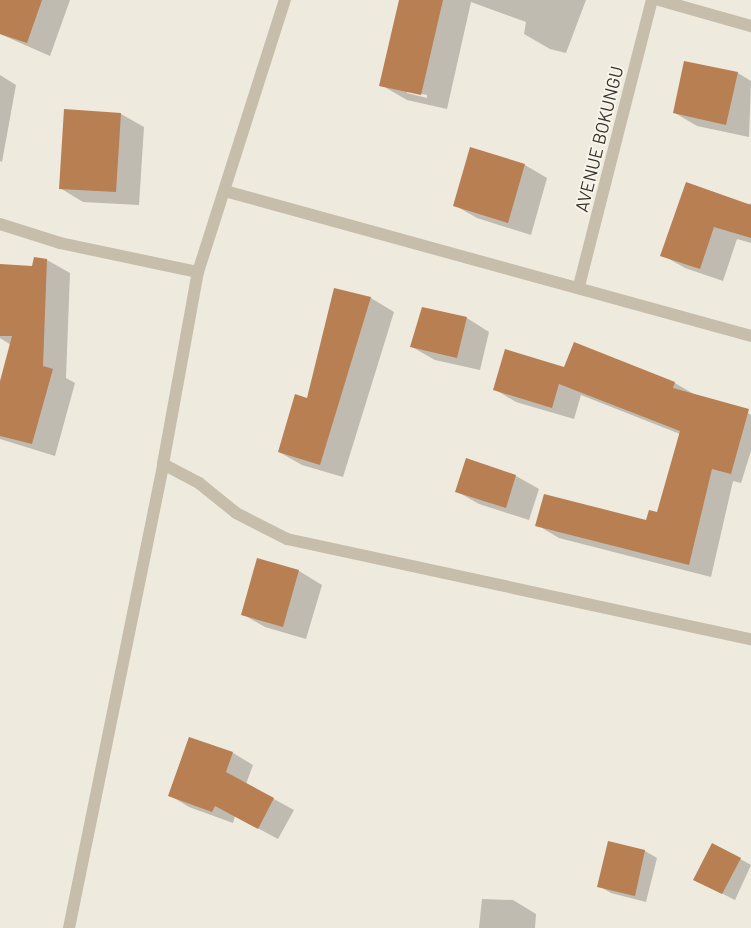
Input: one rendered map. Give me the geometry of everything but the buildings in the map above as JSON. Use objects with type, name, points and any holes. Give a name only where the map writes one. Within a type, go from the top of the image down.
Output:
[{"type":"street","points":[[69,928],[163,464],[198,272],[285,0]]},
{"type":"street","name":"AVENUE BOKUNGU","points":[[579,286],[652,0]]},
{"type":"street","points":[[658,0],[751,26]]},
{"type":"street","points":[[225,191],[579,286],[751,336]]},
{"type":"street","points":[[0,224],[60,243],[198,272]]},
{"type":"street","points":[[163,464],[199,483],[236,513],[287,539],[751,639]]}]
